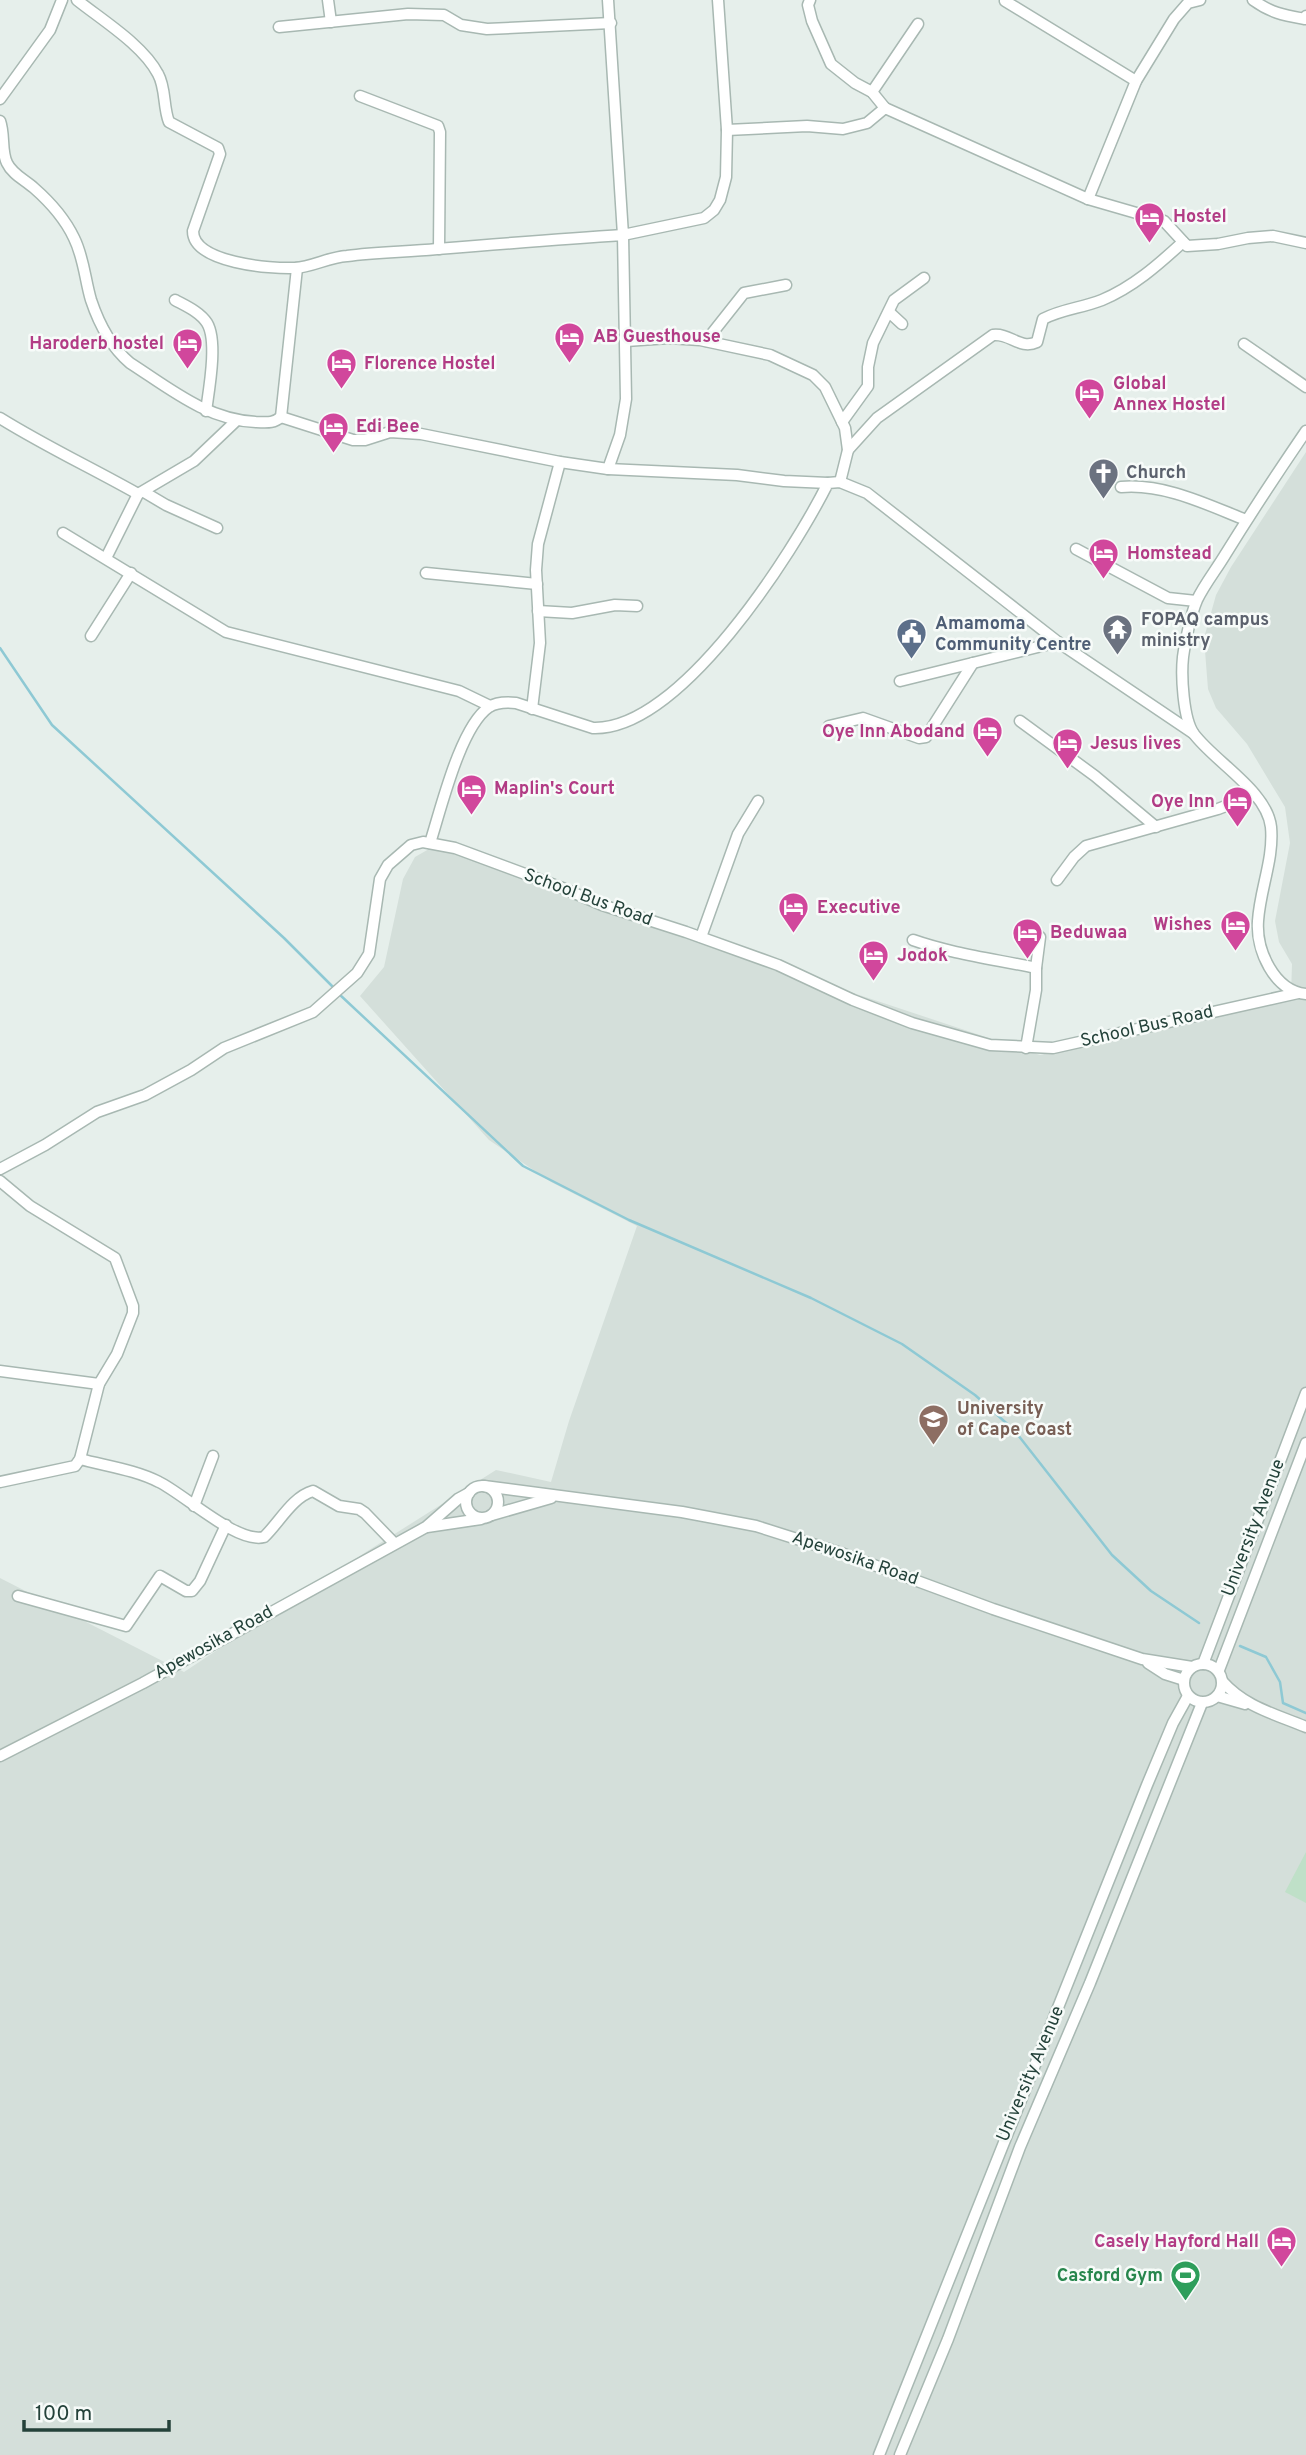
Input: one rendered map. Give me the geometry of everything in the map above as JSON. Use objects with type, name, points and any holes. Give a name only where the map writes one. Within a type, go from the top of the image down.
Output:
[{"type":"street","points":[[0,99],[50,30],[62,0]]},
{"type":"street","points":[[77,0],[141,51],[152,64],[162,85],[169,122],[216,146],[220,151],[193,231],[195,242],[232,262],[298,268],[344,256],[623,235],[704,218],[715,211],[726,177],[727,130],[718,0]]},
{"type":"street","points":[[328,0],[331,22]]},
{"type":"street","points":[[608,0],[623,235],[626,341],[626,399],[620,435],[608,469]]},
{"type":"street","points":[[810,0],[807,5],[812,21],[831,64],[855,83],[872,92],[885,108],[1088,199],[1164,221],[1188,246],[1273,236],[1306,243]]},
{"type":"street","points":[[1088,199],[1136,81],[1174,19],[1188,3],[1200,0]]},
{"type":"street","points":[[1253,0],[1268,11],[1306,18]]},
{"type":"street","points":[[1005,1],[1136,81]]},
{"type":"street","points":[[279,27],[408,14],[443,15],[461,25],[487,29],[611,23]]},
{"type":"street","points":[[872,92],[918,24]]},
{"type":"street","points":[[360,96],[438,126],[439,249]]},
{"type":"street","points":[[727,130],[807,126],[843,129],[867,123],[885,108]]},
{"type":"street","points":[[0,121],[7,165],[46,200],[74,237],[94,307],[105,334],[119,354],[206,411],[236,421],[271,422],[281,417],[353,440],[365,440],[390,432],[421,434],[608,469],[737,475],[784,481],[840,482],[867,494],[1058,642],[1193,733],[1254,795],[1264,808],[1270,824],[1272,849],[1258,923],[1261,946],[1270,970],[1282,983],[1302,993]]},
{"type":"street","points":[[848,450],[877,418],[993,335],[999,334],[1030,346],[1037,342],[1043,319],[1057,312],[1099,302],[1119,292],[1150,272],[1183,242]]},
{"type":"street","points":[[281,417],[298,268]]},
{"type":"street","points":[[842,422],[868,386],[868,367],[873,343],[894,300],[924,278]]},
{"type":"street","points":[[706,341],[744,293],[786,285]]},
{"type":"street","points":[[175,300],[206,321],[210,331],[206,411]]},
{"type":"street","points":[[890,312],[902,324]]},
{"type":"street","points":[[626,341],[669,338],[706,341],[770,355],[813,375],[825,387],[842,422],[848,450],[840,482]]},
{"type":"street","points":[[1244,344],[1306,387]]},
{"type":"street","points":[[0,418],[55,451],[217,528]]},
{"type":"street","points":[[106,558],[141,493],[194,461],[236,421]]},
{"type":"street","points":[[1193,733],[1185,706],[1183,657],[1196,601],[1306,431]]},
{"type":"street","points":[[532,709],[540,643],[538,544],[560,462]]},
{"type":"street","points":[[0,1169],[45,1145],[97,1112],[145,1095],[224,1048],[302,1018],[335,993],[357,972],[369,954],[380,879],[388,865],[411,845],[430,843],[460,750],[480,715],[490,706],[504,702],[593,728],[606,729],[619,726],[668,696],[744,618],[811,516],[828,483]]},
{"type":"street","points":[[1121,487],[1136,486],[1194,499],[1247,520]]},
{"type":"street","points":[[63,533],[226,632],[459,691],[490,706]]},
{"type":"street","points":[[1076,549],[1168,598],[1196,601]]},
{"type":"street","points":[[91,635],[131,573]]},
{"type":"street","points":[[426,573],[490,577],[537,584]]},
{"type":"street","points":[[538,611],[572,613],[615,605],[637,606]]},
{"type":"street","points":[[900,681],[1058,642]]},
{"type":"street","points":[[829,726],[863,718],[919,738],[926,737],[973,663]]},
{"type":"street","points":[[1020,721],[1095,776],[1156,827]]},
{"type":"street","points":[[1057,880],[1086,846],[1156,827],[1254,795]]},
{"type":"street","points":[[701,937],[738,834],[758,801]]},
{"type":"street","name":"School Bus Road","points":[[430,843],[455,848],[602,905],[778,965],[853,1000],[912,1023],[990,1045],[1026,1048],[1065,1046],[1302,993]]},
{"type":"street","points":[[1026,1048],[1036,990],[1040,937]]},
{"type":"street","points":[[913,940],[946,952],[1036,968]]},
{"type":"street","points":[[0,1181],[30,1206],[117,1260],[133,1313],[117,1354],[99,1384],[80,1459],[75,1466],[0,1482]]},
{"type":"street","points":[[0,1371],[99,1384]]},
{"type":"street","name":"University Avenue","points":[[1203,1664],[1306,1393]]},
{"type":"street","name":"University Avenue","points":[[1219,1670],[1306,1443]]},
{"type":"street","points":[[194,1506],[214,1457]]},
{"type":"street","points":[[80,1459],[159,1482],[226,1525],[254,1538],[261,1539],[267,1535],[303,1496],[313,1491],[339,1506],[359,1509],[378,1523],[394,1542]]},
{"type":"street","points":[[485,1486],[493,1489],[498,1502],[496,1510],[487,1517],[476,1517],[469,1511],[466,1502],[475,1487],[485,1486]]},
{"type":"street","name":"Apewosika Road","points":[[485,1486],[682,1512],[756,1526],[844,1554],[993,1609],[1142,1659]]},
{"type":"street","name":"Apewosika Road","points":[[0,1756],[143,1682],[394,1542],[426,1527],[458,1499],[469,1493]]},
{"type":"street","name":"Apewosika Road","points":[[426,1527],[468,1522],[559,1496]]},
{"type":"street","points":[[18,1595],[126,1626],[160,1576],[186,1591],[192,1591],[200,1581],[226,1525]]},
{"type":"street","points":[[1142,1659],[1192,1667],[1203,1664],[1219,1670],[1222,1681],[1249,1704]]},
{"type":"street","points":[[1142,1659],[1165,1674],[1184,1680]]},
{"type":"street","points":[[1192,1667],[1184,1680],[1188,1696],[1202,1703],[1217,1696],[1249,1704],[1306,1727]]},
{"type":"street","points":[[1217,1696],[1222,1681]]},
{"type":"street","name":"University Avenue","points":[[879,2455],[1147,1785],[1173,1723],[1188,1696]]},
{"type":"street","name":"University Avenue","points":[[900,2455],[948,2339],[1020,2147],[1090,1983],[1202,1703]]},
{"type":"shaded area","name":"University of Cape Coast","points":[[1306,452],[1306,2455],[0,2455],[0,1578],[184,1672],[496,1470],[551,1482],[569,1421],[637,1226],[551,1182],[489,1140],[360,996],[384,967],[403,879],[415,857],[436,845],[482,853],[799,975],[1040,1055],[1291,995],[1292,964],[1279,942],[1275,921],[1290,843],[1285,807],[1247,744],[1216,708],[1208,689],[1204,638],[1216,595],[1231,567]]},
{"type":"green space","points":[[1306,1852],[1306,1903],[1285,1892]]},
{"type":"waterway","points":[[0,648],[52,725],[284,938],[335,989]]},
{"type":"waterway","points":[[339,994],[523,1166],[629,1220],[811,1298],[902,1344],[975,1395],[1014,1430],[1112,1555],[1151,1591],[1199,1623]]},
{"type":"waterway","points":[[1240,1646],[1266,1657],[1280,1682],[1283,1703],[1306,1713]]},
{"type":"place","name":"Hostel","points":[[1150,244]]},
{"type":"place","name":"AB Guesthouse","points":[[570,364]]},
{"type":"place","name":"Haroderb hostel","points":[[187,371]]},
{"type":"place","name":"Florence Hostel","points":[[341,391]]},
{"type":"place","name":"Global Annex Hostel","points":[[1090,421]]},
{"type":"place","name":"Edi Bee","points":[[333,454]]},
{"type":"place","name":"Church","points":[[1103,500]]},
{"type":"place","name":"Homstead","points":[[1104,581]]},
{"type":"place","name":"FOPAQ campus ministry","points":[[1118,657]]},
{"type":"place","name":"Amamoma Community Centre","points":[[912,661]]},
{"type":"place","name":"Oye Inn Abodand","points":[[988,759]]},
{"type":"place","name":"Jesus lives","points":[[1067,771]]},
{"type":"place","name":"Maplin's Court","points":[[471,816]]},
{"type":"place","name":"Oye Inn","points":[[1238,829]]},
{"type":"place","name":"Executive","points":[[794,935]]},
{"type":"place","name":"Wishes","points":[[1235,952]]},
{"type":"place","name":"Beduwaa","points":[[1027,960]]},
{"type":"place","name":"Jodok","points":[[874,983]]},
{"type":"place","name":"University of Cape Coast","points":[[934,1446]]},
{"type":"place","name":"Casely Hayford Hall","points":[[1282,2269]]},
{"type":"place","name":"Casford Gym","points":[[1186,2303]]}]
